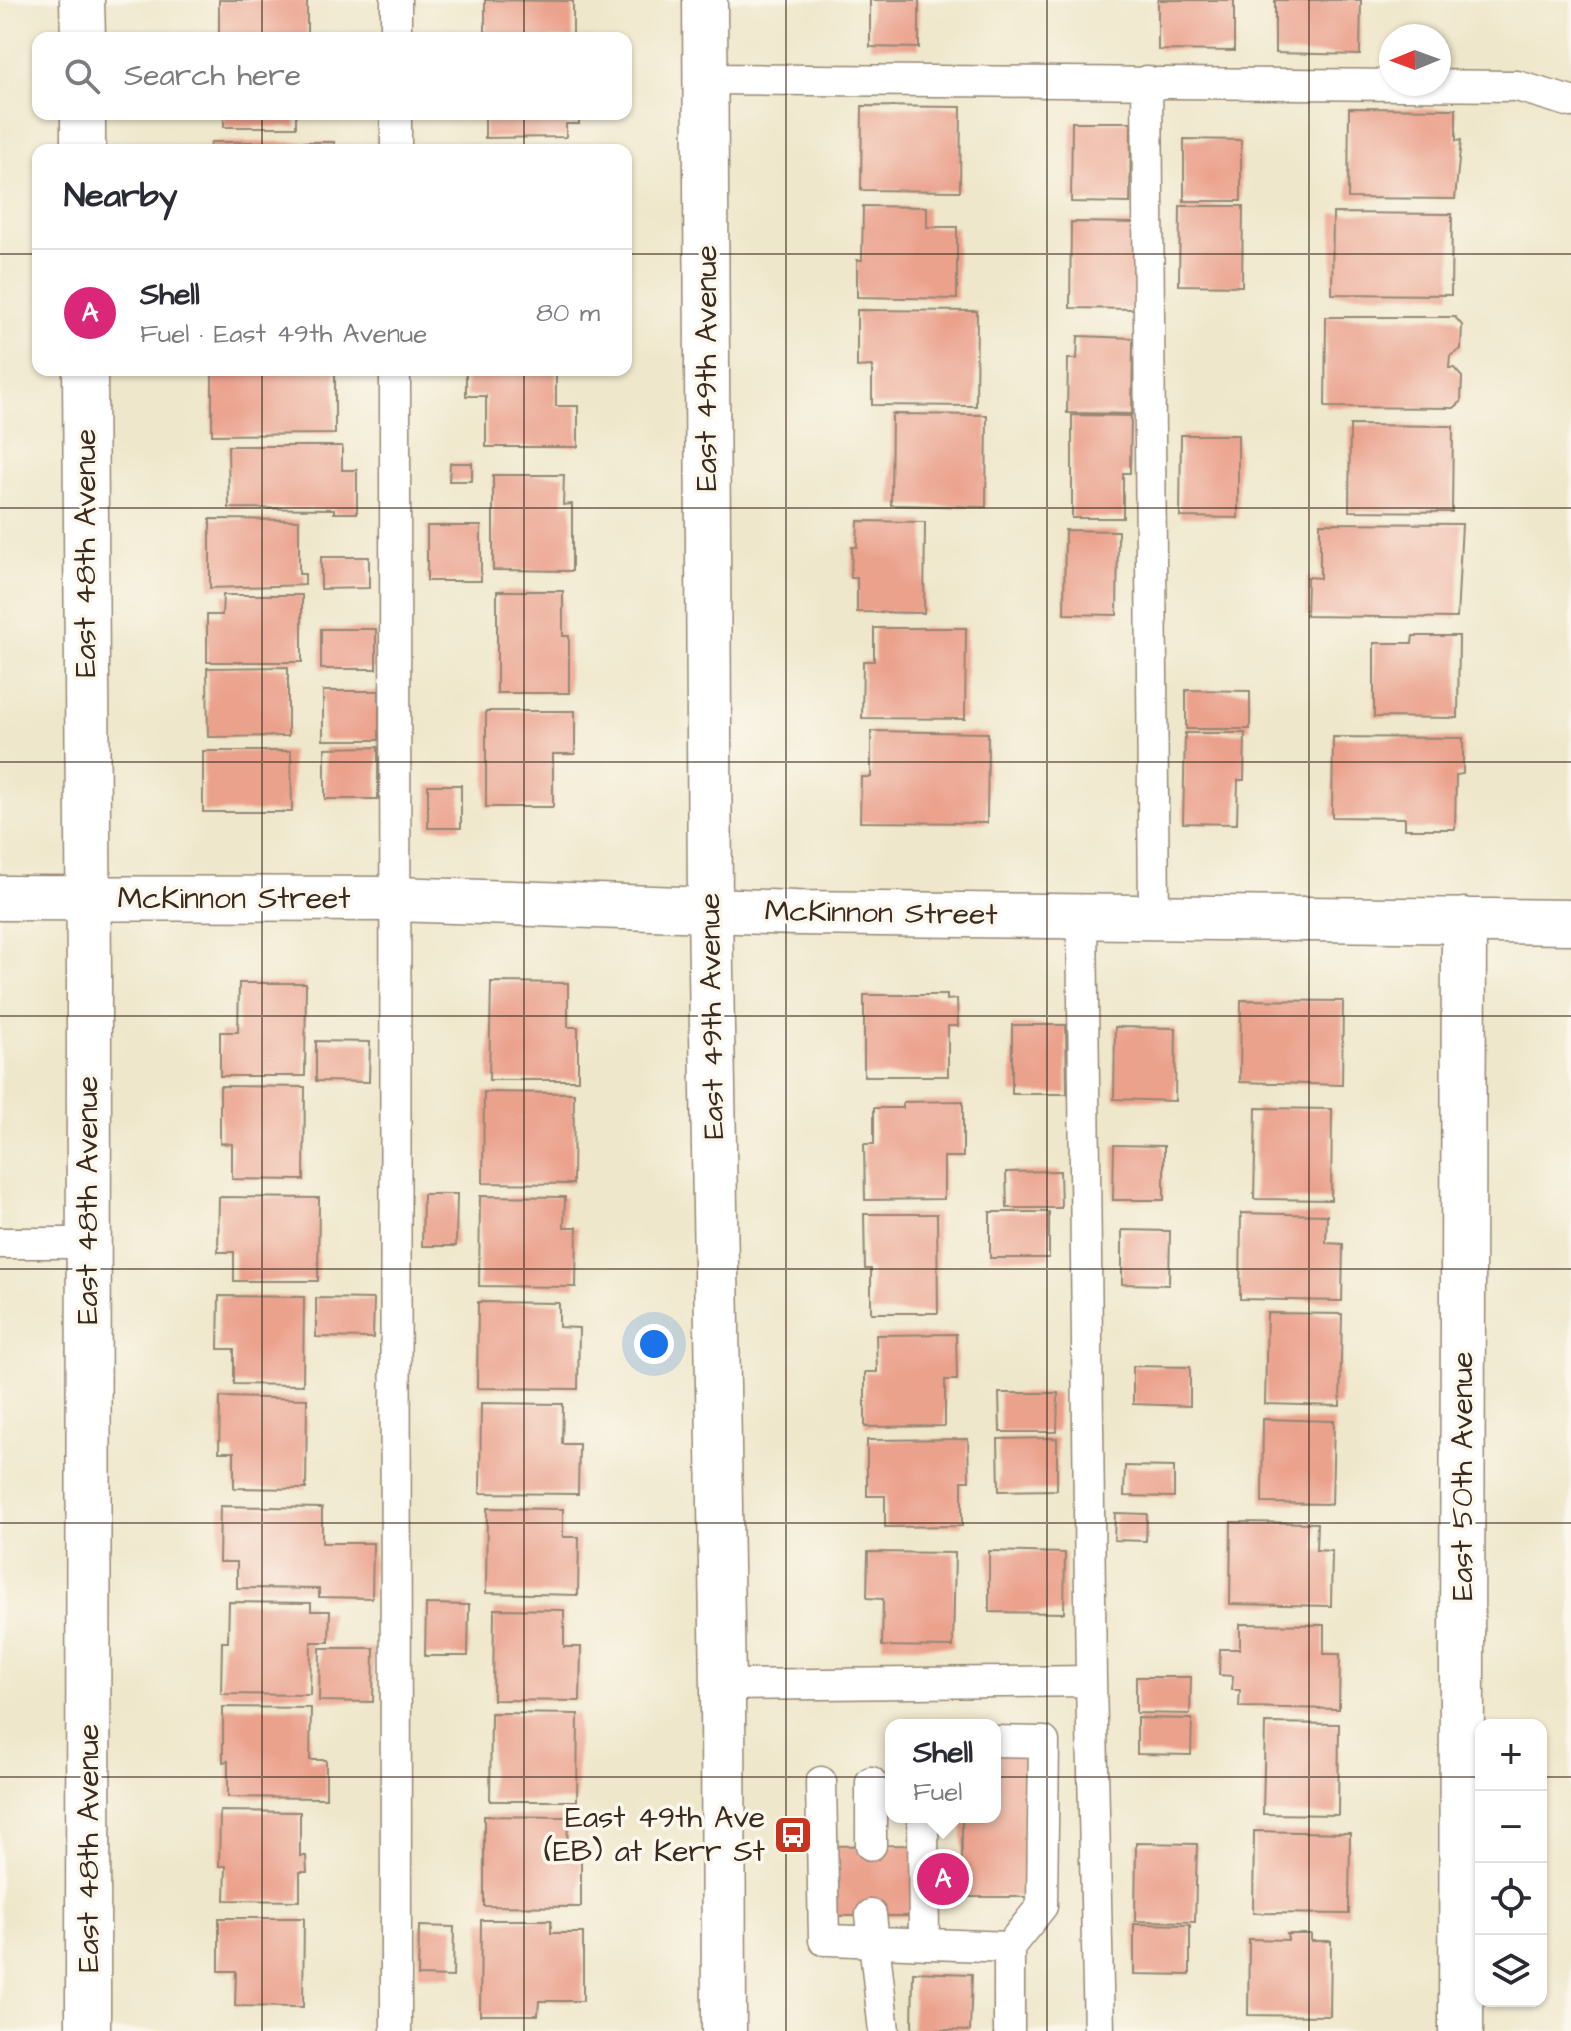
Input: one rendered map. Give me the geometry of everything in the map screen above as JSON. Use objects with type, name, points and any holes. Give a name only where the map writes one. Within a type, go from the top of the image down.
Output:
[{"type":"street","points":[[82,0],[83,32]]},
{"type":"street","name":"East 49th Avenue","points":[[705,0],[710,910],[723,1685],[724,2031]]},
{"type":"street","points":[[83,120],[83,144]]},
{"type":"street","name":"East 48th Avenue","points":[[85,376],[88,2031]]},
{"type":"street","name":"McKinnon Street","points":[[0,898],[395,899],[710,910],[1571,922]]},
{"type":"street","name":"East 50th Avenue","points":[[1461,2031],[1464,920]]},
{"type":"lane","points":[[396,0],[396,32]]},
{"type":"lane","points":[[706,79],[1517,86],[1571,102]]},
{"type":"lane","points":[[1147,81],[1154,915]]},
{"type":"lane","points":[[396,120],[396,144]]},
{"type":"lane","points":[[395,376],[396,2031]]},
{"type":"lane","points":[[1082,915],[1091,1681],[1099,2031]]},
{"type":"lane","points":[[0,1243],[88,1243]]},
{"type":"lane","points":[[723,1685],[1091,1681]]},
{"type":"lane","points":[[1001,1741],[1044,1742],[1042,1906],[1009,1947],[1009,2031]]},
{"type":"lane","points":[[871,1845],[881,1782],[825,1782],[826,1940],[872,1928],[924,1944],[1009,1947]]},
{"type":"lane","points":[[923,1823],[924,1944]]},
{"type":"lane","points":[[872,1928],[884,2031]]},
{"type":"building","points":[[219,0],[307,0],[307,32],[219,32]]},
{"type":"building","points":[[485,0],[573,1],[573,32],[485,32]]},
{"type":"building","points":[[870,0],[919,0],[919,48],[870,47]]},
{"type":"building","points":[[1158,0],[1234,0],[1234,51],[1158,50]]},
{"type":"building","points":[[1275,0],[1361,0],[1360,55],[1275,53]]},
{"type":"building","points":[[862,106],[961,107],[960,191],[861,190]]},
{"type":"building","points":[[1349,108],[1456,109],[1456,141],[1461,140],[1455,199],[1348,198]]},
{"type":"building","points":[[224,120],[296,120],[296,127],[224,127]]},
{"type":"building","points":[[485,120],[579,120],[579,124],[566,124],[566,137],[485,138]]},
{"type":"building","points":[[1072,122],[1131,122],[1130,203],[1071,202]]},
{"type":"building","points":[[1184,139],[1241,140],[1241,201],[1184,201]]},
{"type":"building","points":[[211,142],[334,142],[334,144]]},
{"type":"building","points":[[863,206],[927,207],[927,227],[957,227],[957,299],[857,297],[857,260],[862,260]]},
{"type":"building","points":[[1180,206],[1243,206],[1242,286],[1179,285]]},
{"type":"building","points":[[1333,213],[1452,214],[1451,295],[1332,294]]},
{"type":"building","points":[[1071,222],[1136,223],[1135,309],[1070,308]]},
{"type":"building","points":[[857,310],[977,311],[976,406],[872,405],[872,366],[857,367]]},
{"type":"building","points":[[1326,317],[1455,317],[1462,325],[1461,349],[1450,356],[1449,368],[1454,368],[1462,377],[1461,402],[1454,408],[1325,407]]},
{"type":"building","points":[[1078,336],[1133,338],[1132,414],[1067,413],[1068,359],[1077,359]]},
{"type":"building","points":[[212,376],[335,376],[335,434],[212,435]]},
{"type":"building","points":[[466,376],[556,376],[556,406],[578,406],[578,447],[486,447],[486,396],[466,396]]},
{"type":"building","points":[[892,414],[987,415],[986,507],[891,505]]},
{"type":"building","points":[[1072,415],[1131,416],[1130,473],[1123,473],[1123,518],[1072,518]]},
{"type":"building","points":[[1350,425],[1453,426],[1452,512],[1349,511]]},
{"type":"building","points":[[1181,435],[1238,435],[1238,518],[1180,517]]},
{"type":"building","points":[[228,446],[342,446],[342,470],[357,470],[357,513],[334,513],[334,509],[229,508]]},
{"type":"building","points":[[450,463],[472,463],[472,481],[449,481]]},
{"type":"building","points":[[493,475],[564,475],[563,505],[572,504],[572,571],[493,570]]},
{"type":"building","points":[[210,519],[299,520],[299,574],[305,574],[305,585],[210,588]]},
{"type":"building","points":[[858,521],[925,522],[924,613],[857,612],[857,578],[851,578],[852,547],[857,547]]},
{"type":"building","points":[[1320,523],[1462,524],[1457,618],[1306,616],[1307,577],[1320,578]]},
{"type":"building","points":[[427,526],[481,526],[481,581],[427,581]]},
{"type":"building","points":[[1065,530],[1118,531],[1117,615],[1064,614]]},
{"type":"building","points":[[321,557],[369,557],[369,588],[321,589]]},
{"type":"building","points":[[497,591],[563,591],[563,636],[569,636],[569,693],[497,693]]},
{"type":"building","points":[[223,595],[302,595],[302,662],[207,662],[207,615],[222,615]]},
{"type":"building","points":[[874,628],[966,628],[965,719],[862,718],[863,661],[874,661]]},
{"type":"building","points":[[321,629],[376,629],[376,669],[321,669]]},
{"type":"building","points":[[1413,636],[1459,636],[1458,718],[1374,717],[1374,643],[1412,643]]},
{"type":"building","points":[[288,667],[288,736],[208,737],[207,668]]},
{"type":"building","points":[[1186,690],[1250,691],[1250,729],[1186,729]]},
{"type":"building","points":[[323,691],[379,691],[379,740],[323,740]]},
{"type":"building","points":[[486,711],[575,711],[575,754],[553,754],[553,807],[486,807]]},
{"type":"building","points":[[871,731],[988,733],[987,823],[860,822],[861,777],[871,777]]},
{"type":"building","points":[[1185,733],[1245,733],[1244,780],[1238,780],[1237,824],[1183,823]]},
{"type":"building","points":[[1333,737],[1463,738],[1463,774],[1456,775],[1455,829],[1405,829],[1405,818],[1332,817]]},
{"type":"building","points":[[378,747],[378,799],[325,799],[325,748]]},
{"type":"building","points":[[203,751],[291,751],[292,812],[203,812]]},
{"type":"building","points":[[428,785],[461,785],[461,828],[428,828]]},
{"type":"building","points":[[491,982],[568,983],[568,1027],[578,1027],[578,1080],[489,1080]]},
{"type":"building","points":[[239,983],[306,983],[305,1076],[220,1076],[220,1032],[238,1032]]},
{"type":"building","points":[[864,995],[947,995],[947,1000],[957,999],[958,1026],[948,1026],[948,1076],[864,1076]]},
{"type":"building","points":[[1241,1000],[1343,1001],[1342,1085],[1240,1082]]},
{"type":"building","points":[[1012,1025],[1066,1025],[1067,1094],[1012,1094]]},
{"type":"building","points":[[1115,1027],[1176,1028],[1175,1101],[1114,1099]]},
{"type":"building","points":[[316,1041],[370,1042],[369,1082],[316,1081]]},
{"type":"building","points":[[220,1086],[305,1087],[304,1180],[232,1179],[232,1144],[220,1143]]},
{"type":"building","points":[[484,1092],[574,1093],[573,1184],[483,1183]]},
{"type":"building","points":[[963,1101],[963,1157],[944,1157],[944,1199],[865,1200],[864,1144],[874,1144],[874,1108],[903,1108],[903,1102]]},
{"type":"building","points":[[1256,1108],[1332,1109],[1331,1200],[1254,1199]]},
{"type":"building","points":[[1114,1145],[1164,1146],[1164,1200],[1113,1200]]},
{"type":"building","points":[[1060,1171],[1061,1208],[1007,1208],[1006,1172]]},
{"type":"building","points":[[423,1194],[457,1194],[456,1246],[422,1246]]},
{"type":"building","points":[[480,1196],[565,1197],[564,1227],[577,1227],[576,1287],[479,1286]]},
{"type":"building","points":[[219,1197],[319,1198],[318,1281],[234,1281],[234,1252],[218,1252]]},
{"type":"building","points":[[990,1212],[1049,1212],[1049,1258],[990,1258]]},
{"type":"building","points":[[1241,1213],[1327,1215],[1326,1243],[1343,1244],[1342,1301],[1240,1299]]},
{"type":"building","points":[[864,1214],[937,1214],[938,1313],[871,1313],[871,1269],[865,1269]]},
{"type":"building","points":[[1122,1230],[1170,1231],[1169,1285],[1122,1284]]},
{"type":"building","points":[[219,1296],[304,1297],[303,1385],[234,1384],[234,1349],[218,1349]]},
{"type":"building","points":[[316,1298],[374,1299],[373,1338],[316,1337]]},
{"type":"building","points":[[478,1302],[559,1303],[559,1327],[579,1328],[578,1389],[477,1388]]},
{"type":"building","points":[[1267,1313],[1342,1314],[1340,1406],[1265,1404]]},
{"type":"building","points":[[956,1334],[957,1380],[945,1380],[945,1426],[865,1427],[865,1372],[877,1372],[876,1335]]},
{"type":"building","points":[[1133,1366],[1190,1367],[1190,1406],[1133,1404]]},
{"type":"building","points":[[999,1393],[1058,1393],[1057,1432],[1000,1432]]},
{"type":"building","points":[[220,1397],[307,1399],[306,1489],[234,1488],[234,1452],[219,1452]]},
{"type":"building","points":[[481,1403],[563,1404],[562,1444],[579,1444],[578,1494],[480,1493]]},
{"type":"building","points":[[1263,1419],[1334,1421],[1332,1504],[1262,1503]]},
{"type":"building","points":[[1057,1438],[1057,1490],[999,1491],[998,1439]]},
{"type":"building","points":[[968,1439],[969,1481],[962,1481],[962,1526],[885,1527],[885,1496],[867,1496],[867,1440]]},
{"type":"building","points":[[1125,1466],[1174,1467],[1174,1497],[1124,1496]]},
{"type":"building","points":[[220,1506],[322,1508],[322,1543],[373,1543],[372,1598],[319,1597],[319,1589],[237,1588],[237,1562],[219,1562]]},
{"type":"building","points":[[487,1508],[563,1509],[563,1537],[579,1537],[578,1595],[486,1593]]},
{"type":"building","points":[[1115,1513],[1147,1514],[1146,1541],[1114,1540]]},
{"type":"building","points":[[1231,1522],[1317,1523],[1316,1550],[1332,1551],[1331,1606],[1230,1604]]},
{"type":"building","points":[[989,1551],[1065,1553],[1064,1613],[989,1612]]},
{"type":"building","points":[[868,1552],[955,1553],[953,1647],[882,1646],[883,1599],[867,1598]]},
{"type":"building","points":[[229,1602],[311,1603],[311,1611],[330,1611],[329,1642],[311,1642],[310,1695],[221,1694],[222,1642],[228,1642]]},
{"type":"building","points":[[426,1604],[469,1605],[468,1656],[425,1656]]},
{"type":"building","points":[[494,1609],[564,1610],[564,1647],[581,1647],[580,1701],[493,1700]]},
{"type":"building","points":[[1240,1624],[1324,1625],[1324,1654],[1340,1654],[1339,1709],[1239,1707],[1240,1690],[1232,1690],[1233,1676],[1219,1675],[1220,1649],[1240,1649]]},
{"type":"building","points":[[320,1648],[374,1648],[373,1702],[319,1701]]},
{"type":"building","points":[[1136,1677],[1191,1677],[1190,1714],[1136,1713]]},
{"type":"building","points":[[223,1707],[311,1708],[310,1760],[326,1760],[326,1798],[228,1797],[228,1761],[223,1762]]},
{"type":"building","points":[[491,1713],[578,1714],[577,1801],[490,1801]]},
{"type":"building","points":[[1137,1718],[1192,1719],[1191,1755],[1137,1754]]},
{"type":"building","points":[[1265,1723],[1339,1724],[1338,1815],[1263,1814]]},
{"type":"building","points":[[1001,1750],[1035,1750],[1035,1897],[962,1897],[962,1823],[1001,1823]]},
{"type":"building","points":[[220,1811],[300,1812],[300,1856],[306,1856],[307,1872],[300,1872],[300,1901],[225,1900],[226,1866],[219,1866]]},
{"type":"building","points":[[484,1816],[568,1817],[567,1856],[581,1856],[581,1907],[484,1906]]},
{"type":"building","points":[[1254,1831],[1350,1833],[1349,1914],[1253,1913]]},
{"type":"building","points":[[1136,1843],[1197,1844],[1195,1922],[1135,1921]]},
{"type":"building","points":[[916,1845],[916,1916],[829,1916],[828,1846]]},
{"type":"building","points":[[219,1918],[304,1918],[303,2007],[235,2006],[236,1971],[219,1971]]},
{"type":"building","points":[[481,1920],[551,1920],[551,1933],[583,1933],[583,2001],[539,2001],[538,2015],[480,2015]]},
{"type":"building","points":[[1134,1924],[1190,1925],[1190,1975],[1134,1974]]},
{"type":"building","points":[[419,1926],[454,1927],[453,1977],[418,1976]]},
{"type":"building","points":[[1287,1934],[1311,1934],[1311,1941],[1331,1941],[1330,2016],[1248,2015],[1249,1939],[1288,1940]]},
{"type":"building","points":[[913,1972],[972,1974],[970,2031],[912,2029]]},
{"type":"place","name":"East 49th Ave (EB) at Kerr St","points":[[793,1835]]},
{"type":"place","name":"Shell","points":[[943,1879]]}]
